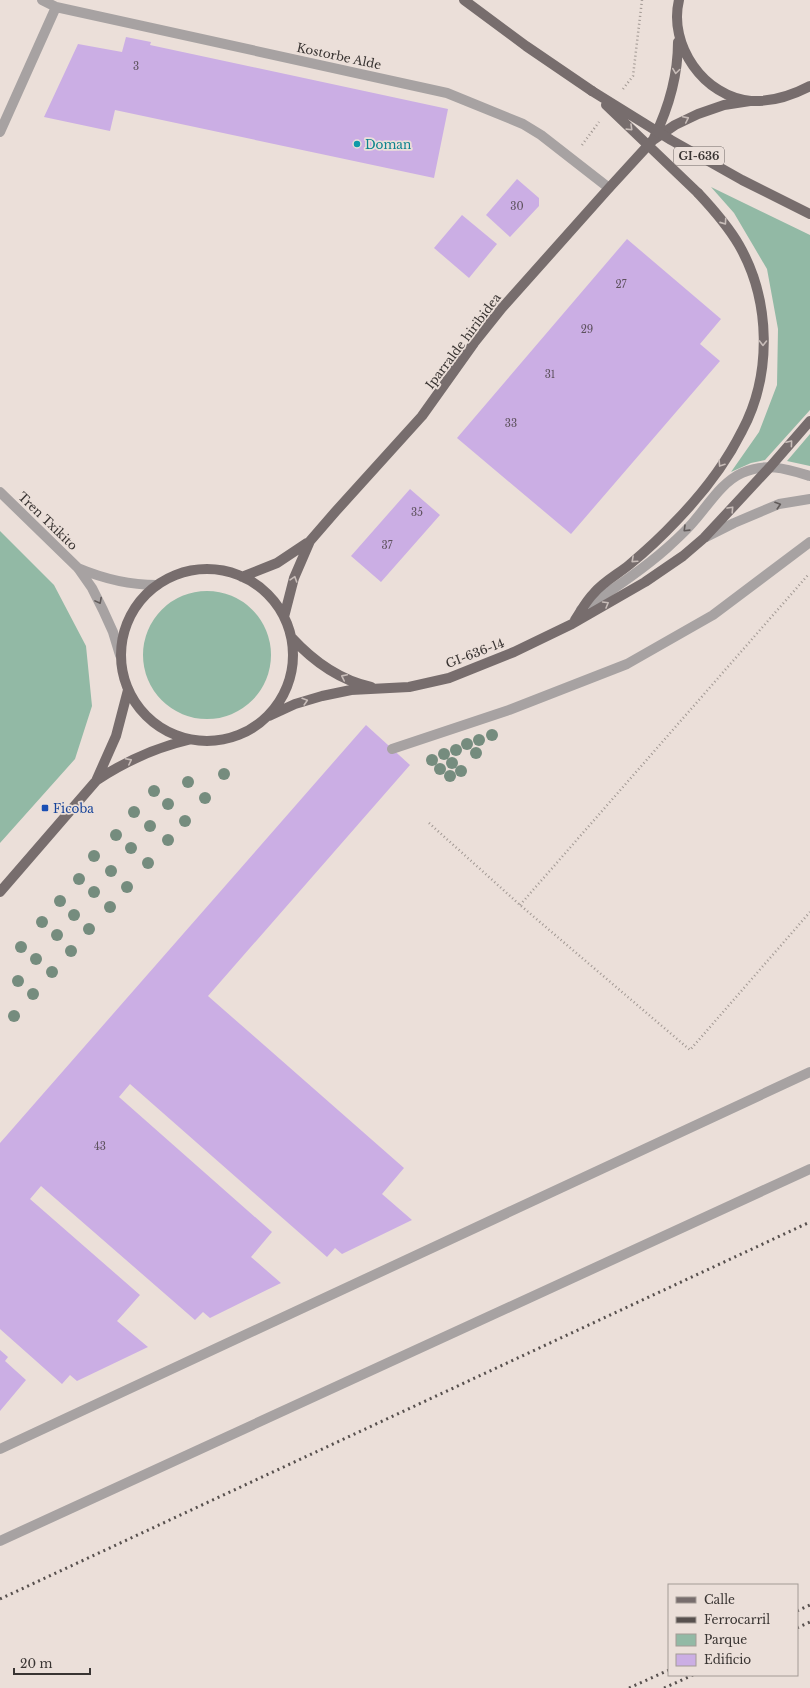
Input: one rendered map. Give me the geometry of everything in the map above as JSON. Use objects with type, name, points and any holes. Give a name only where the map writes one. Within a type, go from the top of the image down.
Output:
[{"type":"main road","name":"GI-636","points":[[464,0],[526,46],[592,91],[672,140],[736,176],[810,214]]},
{"type":"main road","points":[[679,0],[677,17],[679,32],[685,52],[696,70],[711,84],[730,95],[750,101],[771,100],[792,96],[810,86]]},
{"type":"main road","name":"Iparralde hiribidea","points":[[653,140],[664,116],[672,91],[676,72],[679,32]]},
{"type":"main road","points":[[572,624],[594,592],[632,562],[678,519],[714,475],[742,431],[752,407],[758,387],[764,344],[763,318],[758,294],[751,269],[739,244],[720,217],[698,193],[592,91]]},
{"type":"main road","name":"Iparralde hiribidea","points":[[242,577],[277,563],[310,541],[422,416],[474,343],[502,308],[653,140],[675,125],[698,114],[724,105],[750,101]]},
{"type":"main road","name":"GI-636-14","points":[[269,716],[295,704],[322,696],[351,690],[414,686],[448,678],[514,652],[572,624],[645,582],[683,556],[704,538],[770,467],[810,421]]},
{"type":"main road","name":"Iparralde hiribidea","points":[[284,617],[294,578],[310,541]]},
{"type":"main road","points":[[197,570],[220,570],[242,577],[266,593],[284,617],[291,637],[293,659],[290,680],[282,699],[269,716],[252,729],[232,738],[211,742],[189,740],[170,733],[152,722],[138,708],[128,690],[122,673],[120,655],[122,638],[129,617],[141,600],[157,585],[176,575],[197,570]]},
{"type":"main road","name":"GI-636-14","points":[[291,637],[312,658],[330,671],[363,685],[381,689]]},
{"type":"main road","points":[[96,781],[116,736],[128,690]]},
{"type":"main road","points":[[0,892],[96,781],[117,767],[141,755],[164,746],[189,740]]},
{"type":"street","name":"Kostorbe Alde","points":[[42,0],[56,7],[447,93],[524,124],[541,135],[609,188]]},
{"type":"street","points":[[0,132],[56,7]]},
{"type":"street","points":[[581,610],[638,573],[667,548],[731,480],[742,473],[756,468],[782,467],[810,476]]},
{"type":"street","name":"Tren Txikito","points":[[0,492],[78,568],[92,588],[103,610],[113,632],[120,655]]},
{"type":"street","points":[[704,538],[734,523],[780,504],[810,499]]},
{"type":"street","points":[[392,749],[509,710],[627,664],[713,614],[810,542]]},
{"type":"street","name":"Tren Txikito","points":[[78,568],[116,582],[136,585],[157,585]]},
{"type":"street","points":[[0,1449],[810,1072]]},
{"type":"street","points":[[0,1541],[810,1169]]},
{"type":"path","points":[[620,94],[633,76],[642,0]]},
{"type":"path","points":[[580,147],[602,117]]},
{"type":"path","points":[[520,905],[808,575]]},
{"type":"path","points":[[429,823],[520,905],[690,1050],[810,912]]},
{"type":"green space","points":[[711,187],[810,235],[810,410],[765,460],[751,463],[731,472],[759,432],[777,385],[778,329],[767,269],[734,213]]},
{"type":"green space","points":[[810,434],[810,466],[787,461]]},
{"type":"green space","points":[[0,531],[54,585],[86,646],[92,706],[75,759],[0,843]]},
{"type":"green space","points":[[201,591],[213,591],[226,594],[243,602],[256,614],[268,636],[271,655],[270,667],[266,679],[260,691],[248,704],[226,716],[213,719],[201,719],[188,716],[171,708],[158,696],[146,674],[143,661],[143,649],[146,636],[154,619],[166,606],[188,594]]},
{"type":"building","name":"Doman","points":[[126,37],[151,42],[150,45],[448,109],[434,178],[115,110],[110,131],[44,117],[78,44],[122,52]]},
{"type":"building","points":[[517,179],[539,198],[539,206],[510,237],[486,215]]},
{"type":"building","points":[[462,215],[497,244],[469,278],[434,248]]},
{"type":"building","points":[[627,239],[721,319],[700,344],[720,361],[571,534],[457,438]]},
{"type":"building","points":[[410,489],[440,515],[381,582],[351,556]]},
{"type":"building","points":[[366,725],[410,765],[208,996],[404,1168],[382,1194],[412,1220],[342,1254],[335,1248],[327,1257],[130,1084],[119,1097],[272,1232],[251,1257],[281,1283],[210,1318],[203,1312],[195,1320],[41,1186],[30,1199],[140,1295],[117,1321],[148,1347],[77,1381],[70,1375],[62,1384],[0,1329],[0,1143]]},
{"type":"building","points":[[0,1350],[8,1357],[5,1361],[26,1380],[0,1411]]},
{"type":"railway","points":[[0,1599],[810,1222]]},
{"type":"railway","points":[[798,1611],[810,1605]]},
{"type":"railway","points":[[798,1628],[810,1622]]},
{"type":"railway","points":[[629,1688],[668,1670]]},
{"type":"railway","points":[[664,1688],[691,1676]]},
{"type":"place","name":"Doman","points":[[357,144]]},
{"type":"place","name":"Ficoba","points":[[45,808]]}]
